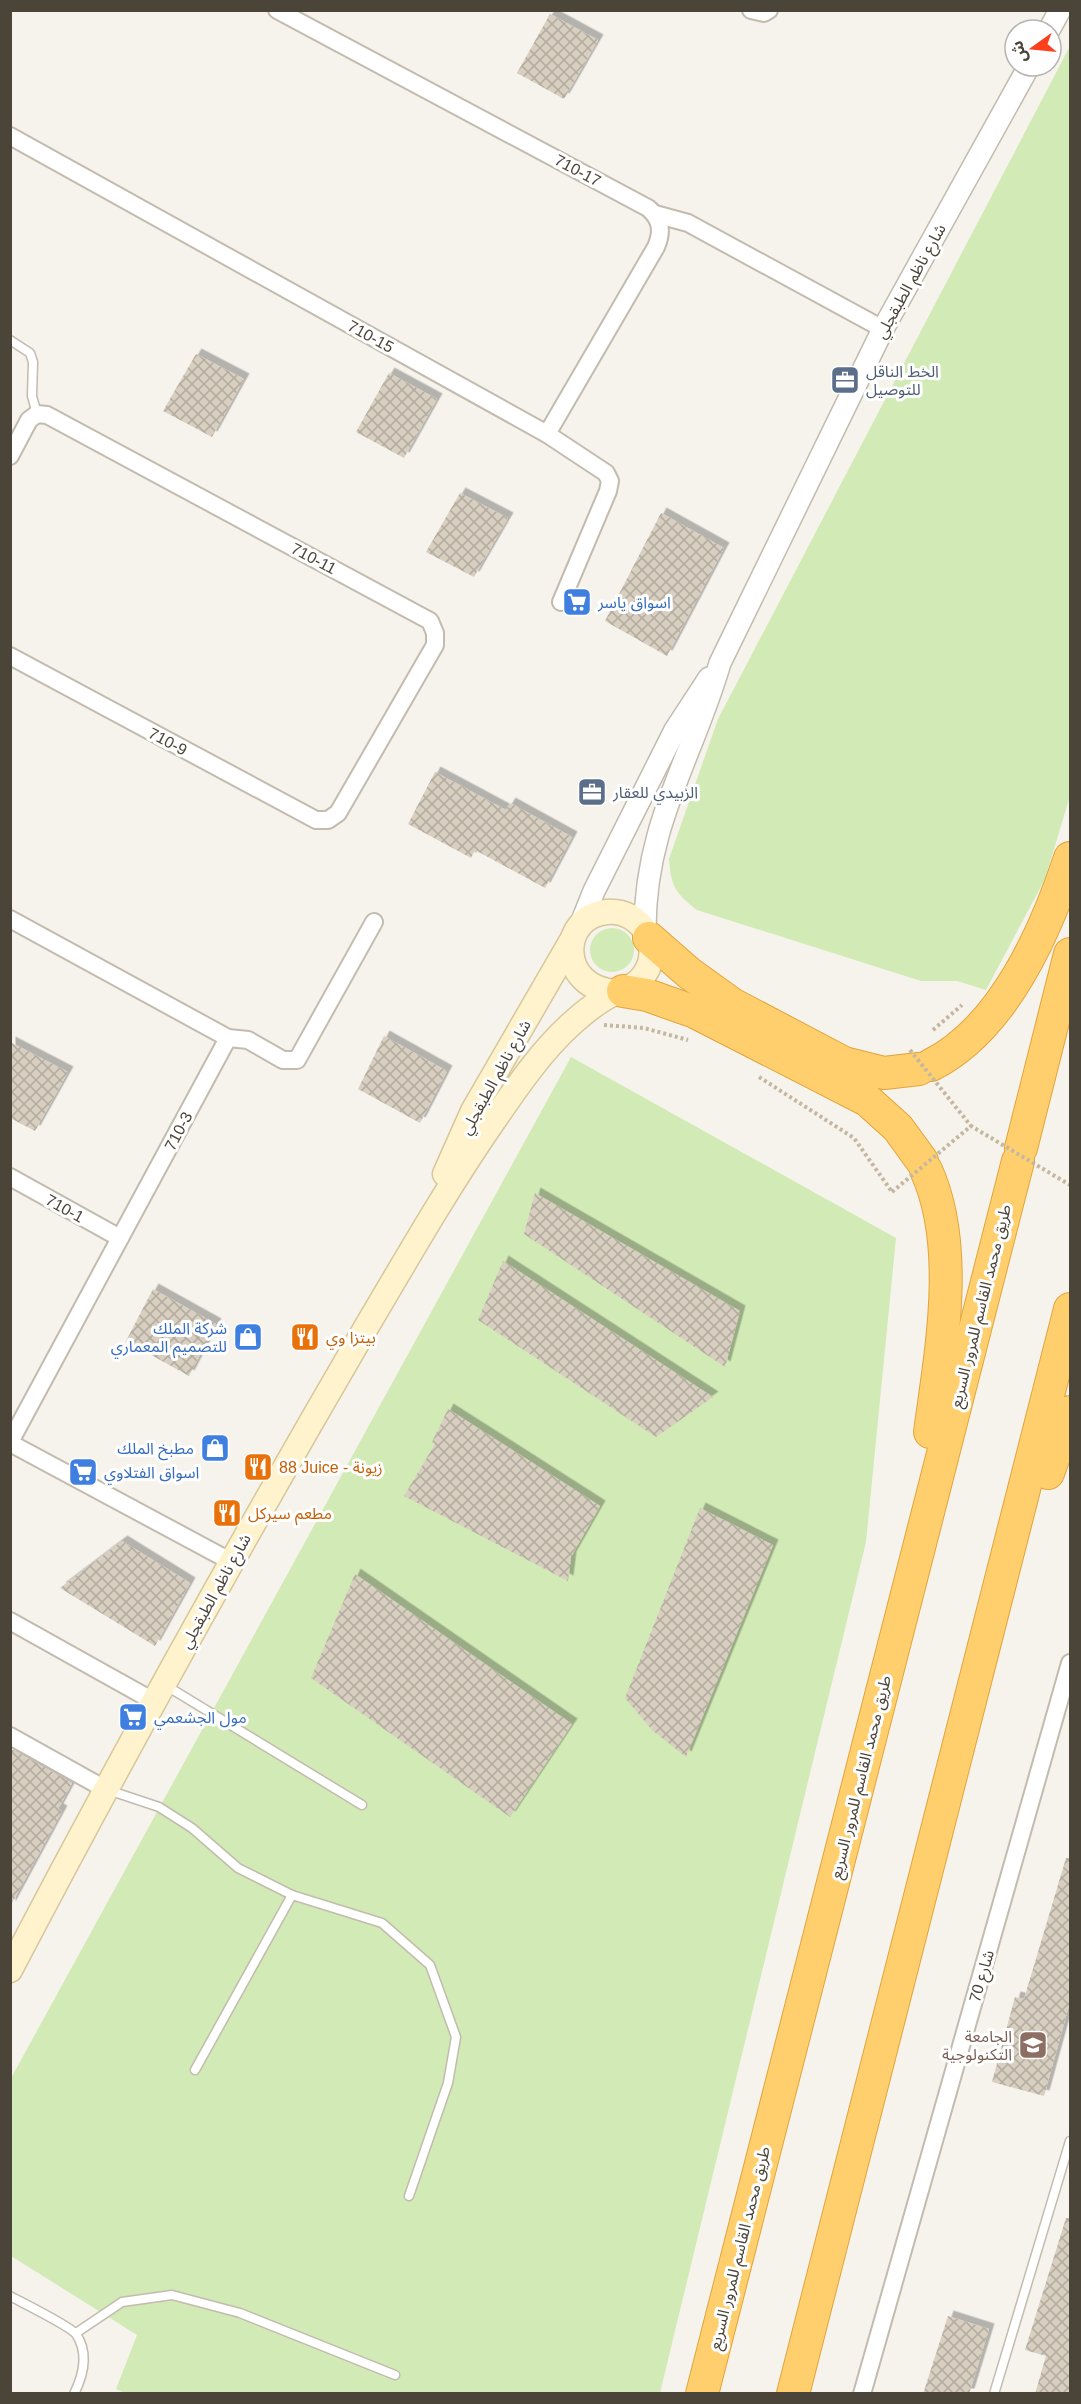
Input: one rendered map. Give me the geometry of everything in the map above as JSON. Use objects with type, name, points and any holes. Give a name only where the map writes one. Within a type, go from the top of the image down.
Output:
[{"type":"highway","points":[[647,933],[689,973],[732,1004],[844,1063],[884,1073],[921,1052],[953,1054],[972,1039],[1009,988],[1046,921],[1071,858]]},
{"type":"highway","name":"طريق محمد القاسم للمرور السريع","points":[[702,2394],[1071,954]]},
{"type":"highway","points":[[619,992],[647,995],[695,1012],[867,1100],[898,1128],[924,1165],[942,1221],[944,1312],[941,1356],[910,1582]]},
{"type":"highway","points":[[793,2394],[1071,1309]]},
{"type":"highway","points":[[995,1608],[1071,1412]]},
{"type":"main road","points":[[605,912],[620,912],[634,918],[647,933],[652,951],[647,970],[634,985],[619,992],[600,991],[586,984],[576,971],[571,956],[576,933],[591,917],[605,912]]},
{"type":"main road","name":"شارع ناظم الطبقجلي","points":[[429,1219],[449,1164],[473,1111],[576,933]]},
{"type":"main road","name":"شارع ناظم الطبقجلي","points":[[10,1970],[105,1789],[160,1693],[230,1561],[429,1219],[535,1062],[572,1023],[619,992]]},
{"type":"street","name":"710-17","points":[[278,10],[655,214],[688,223],[883,328]]},
{"type":"street","points":[[751,10],[764,13],[769,10]]},
{"type":"street","name":"شارع ناظم الطبقجلي","points":[[720,663],[883,328],[1022,78]]},
{"type":"street","name":"710-15","points":[[10,136],[547,434],[599,468],[610,481],[608,491],[561,602]]},
{"type":"street","points":[[547,434],[656,247],[661,230],[655,214]]},
{"type":"street","points":[[10,456],[29,420],[37,414]]},
{"type":"street","name":"710-11","points":[[37,414],[47,415],[430,621],[435,633],[435,645],[338,813],[328,820]]},
{"type":"street","name":"710-9","points":[[10,656],[316,820],[328,820]]},
{"type":"street","points":[[576,933],[594,891],[675,730],[720,663]]},
{"type":"street","points":[[647,933],[647,878],[658,828],[703,715],[720,663]]},
{"type":"street","points":[[10,919],[228,1038],[248,1040],[283,1060],[297,1060],[374,922]]},
{"type":"street","name":"710-3","points":[[10,1442],[228,1038]]},
{"type":"street","name":"710-1","points":[[10,1177],[120,1238]]},
{"type":"street","points":[[10,1442],[230,1561]]},
{"type":"street","points":[[10,1621],[160,1693]]},
{"type":"street","name":"شارع 70","points":[[862,2394],[1071,1663]]},
{"type":"street","points":[[10,1736],[105,1789]]},
{"type":"lane","points":[[10,340],[30,353],[33,362],[32,396],[37,414]]},
{"type":"lane","points":[[160,1693],[362,1805]]},
{"type":"lane","points":[[105,1789],[159,1807],[192,1828],[238,1868],[292,1895],[382,1923],[430,1965],[456,2037],[448,2083],[409,2196]]},
{"type":"lane","points":[[195,2070],[292,1895]]},
{"type":"lane","points":[[994,2394],[1071,2141]]},
{"type":"lane","points":[[76,2333],[122,2302],[172,2295],[240,2313],[395,2375]]},
{"type":"lane","points":[[10,2296],[76,2333],[83,2353],[82,2376],[74,2394]]},
{"type":"path","points":[[963,1004],[921,1052],[971,1126],[1071,1185]]},
{"type":"path","points":[[572,1023],[644,1028],[696,1044]]},
{"type":"path","points":[[752,1073],[792,1096],[854,1138],[892,1192],[971,1126]]},
{"type":"green space","points":[[1070,46],[1070,796],[1045,879],[986,990],[957,981],[921,981],[697,910],[679,894],[671,876],[669,859],[718,719],[1053,78],[1063,78],[1063,59]]},
{"type":"green space","points":[[612,928],[628,934],[634,950],[628,966],[612,972],[596,966],[590,950],[596,934]]},
{"type":"green space","points":[[571,1057],[896,1238],[866,1542],[660,2393],[125,2393],[116,2389],[137,2335],[11,2256],[10,2080]]},
{"type":"building","points":[[550,14],[598,40],[564,99],[517,73]]},
{"type":"building","points":[[196,354],[244,379],[212,437],[163,411]]},
{"type":"building","points":[[389,373],[437,399],[404,458],[356,432]]},
{"type":"building","points":[[460,493],[508,518],[474,577],[426,552]]},
{"type":"building","points":[[661,513],[724,548],[667,656],[605,621]]},
{"type":"building","points":[[435,772],[506,810],[510,803],[572,837],[545,888],[475,850],[471,858],[408,824]]},
{"type":"building","points":[[384,1036],[447,1071],[420,1123],[358,1089]]},
{"type":"building","points":[[10,1042],[68,1072],[35,1131],[10,1118]]},
{"type":"building","points":[[535,1193],[740,1311],[725,1367],[524,1234]]},
{"type":"building","points":[[503,1261],[713,1397],[656,1437],[478,1320]]},
{"type":"building","points":[[153,1289],[216,1324],[189,1376],[126,1341]]},
{"type":"building","points":[[448,1409],[600,1506],[571,1557],[568,1581],[404,1496],[435,1444],[432,1442]]},
{"type":"building","points":[[700,1508],[773,1545],[686,1757],[652,1730],[625,1698]]},
{"type":"building","points":[[122,1541],[190,1583],[155,1646],[60,1588]]},
{"type":"building","points":[[355,1574],[572,1724],[510,1817],[311,1678]]},
{"type":"building","points":[[10,1748],[72,1783],[58,1809],[62,1811],[10,1907]]},
{"type":"building","points":[[1066,1858],[1071,1858],[1071,1998],[1044,2096],[992,2082],[1015,1997],[1024,1999]]},
{"type":"building","points":[[1066,2218],[1071,2218],[1071,2394],[1035,2394],[1046,2356],[1025,2350]]},
{"type":"building","points":[[948,2316],[989,2329],[969,2394],[923,2394]]},
{"type":"place","name":"الخط الناقل للتوصيل","points":[[845,380]]},
{"type":"place","name":"اسواق ياسر","points":[[577,602]]},
{"type":"place","name":"الزبيدي للعقار","points":[[592,792]]},
{"type":"place","name":"شركة الملك للتصميم المعماري","points":[[248,1337]]},
{"type":"place","name":"بيتزا وي","points":[[305,1337]]},
{"type":"place","name":"مطبخ الملك","points":[[215,1448]]},
{"type":"place","name":"88 Juice - زيونة","points":[[258,1467]]},
{"type":"place","name":"اسواق الفتلاوي","points":[[83,1472]]},
{"type":"place","name":"مطعم سيركل","points":[[227,1513]]},
{"type":"place","name":"مول الجشعمي","points":[[133,1717]]},
{"type":"place","name":"الجامعة التكنولوجية","points":[[1033,2045]]}]
